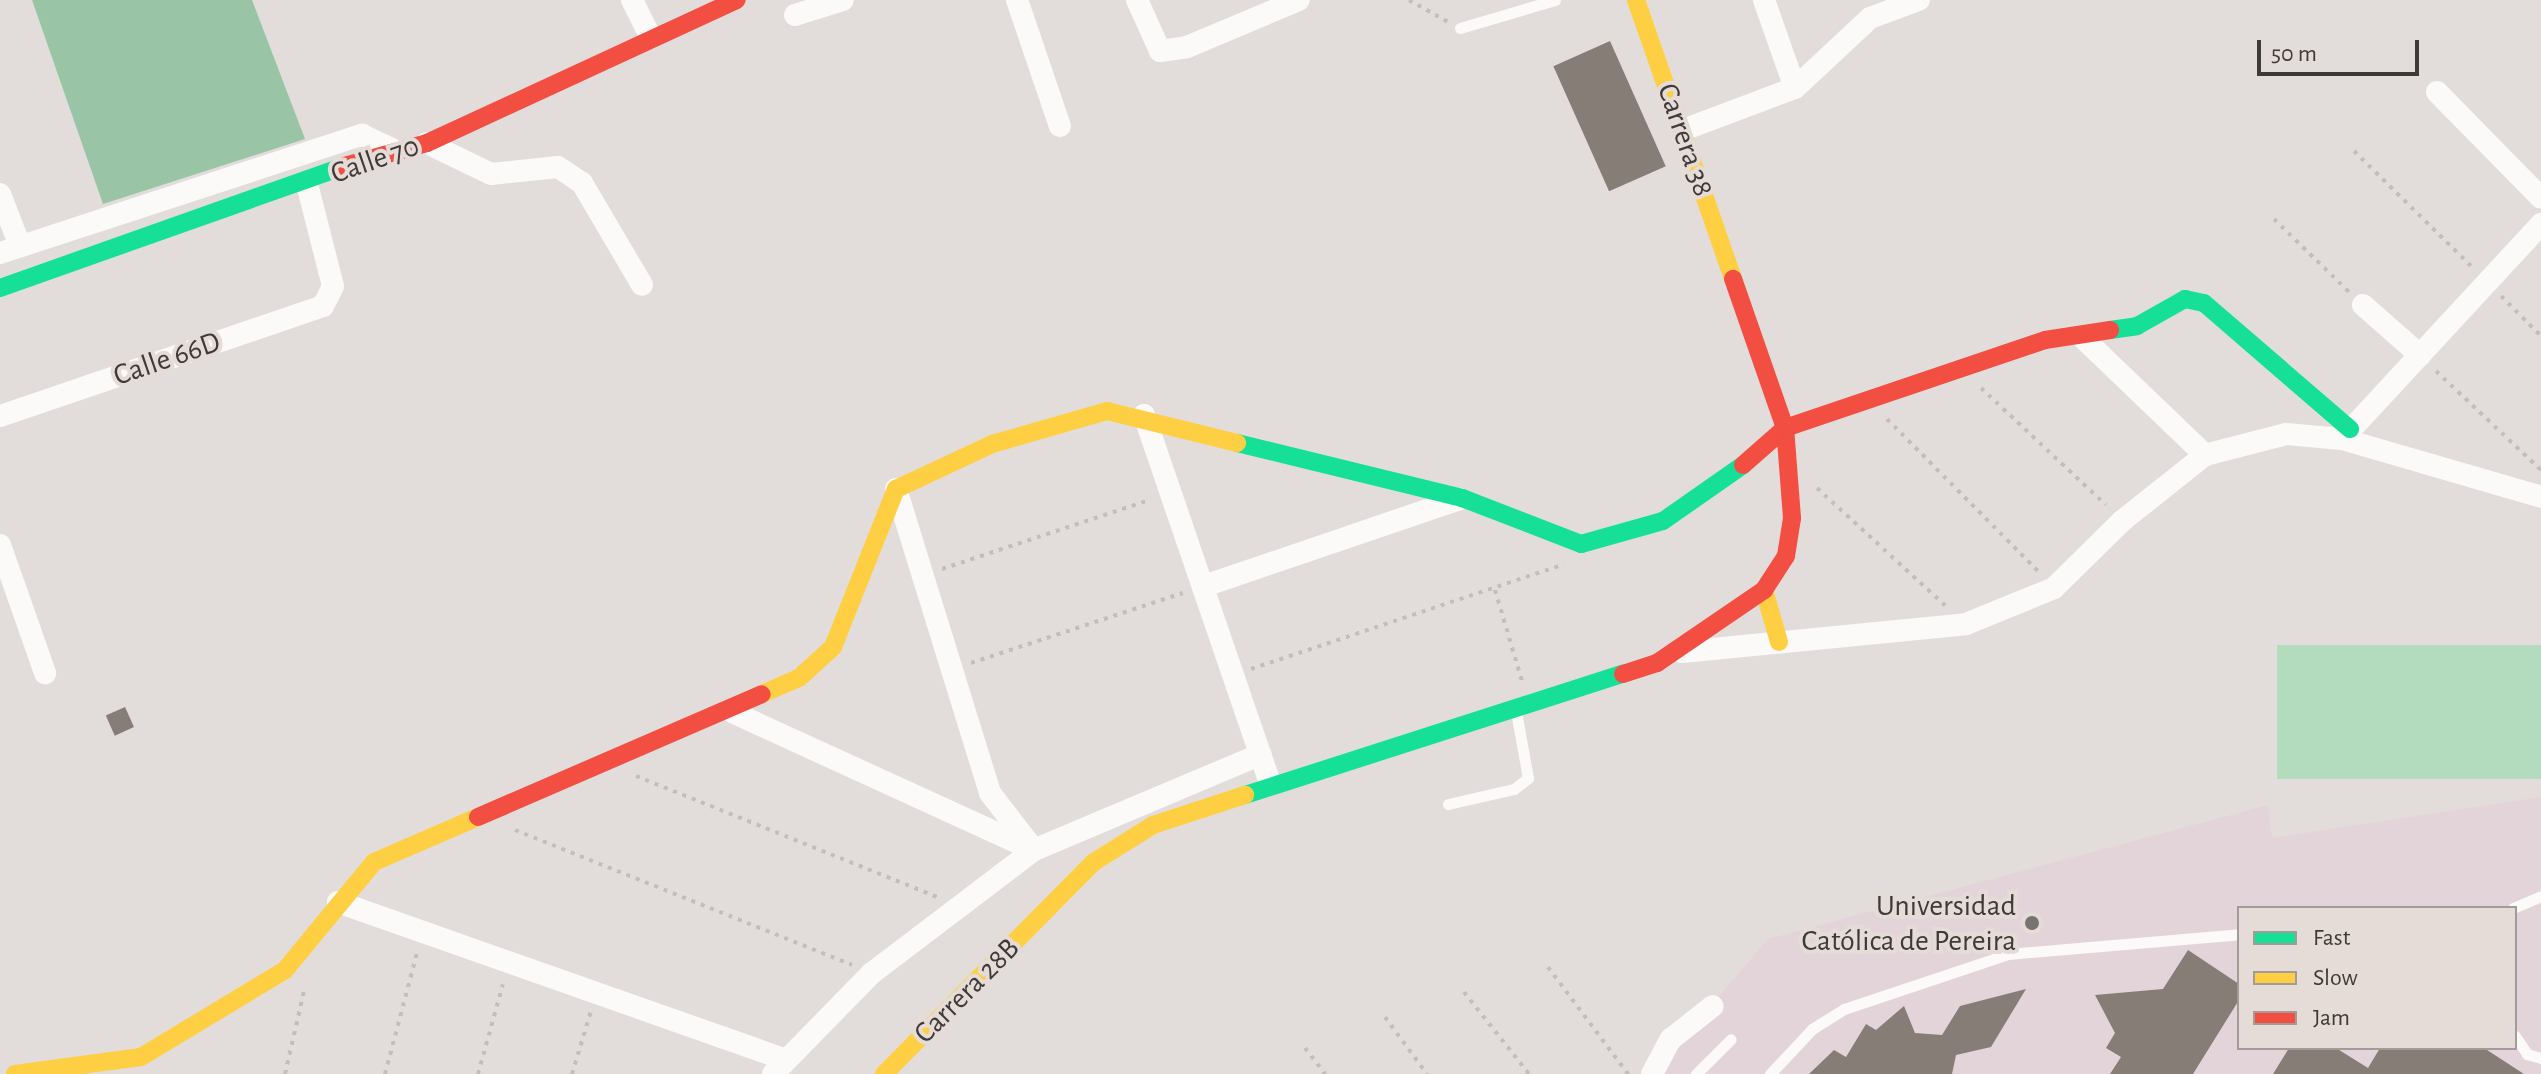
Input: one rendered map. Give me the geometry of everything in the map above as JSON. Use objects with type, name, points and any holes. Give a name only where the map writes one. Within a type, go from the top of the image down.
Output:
[{"type":"street","points":[[632,0],[651,38]]},
{"type":"street","name":"Calle 70","points":[[0,288],[307,184],[392,149],[427,143],[737,0]]},
{"type":"street","points":[[795,15],[843,0]]},
{"type":"street","points":[[1017,0],[1060,126]]},
{"type":"street","points":[[1137,0],[1160,51],[1187,47],[1299,0]]},
{"type":"street","name":"Carrera 38","points":[[1636,0],[1683,130],[1731,282],[1785,428],[1789,462],[1786,556],[1764,590]]},
{"type":"street","points":[[1764,0],[1795,88]]},
{"type":"street","points":[[1683,130],[1795,88],[1870,18],[1919,0]]},
{"type":"street","points":[[2437,92],[2541,198]]},
{"type":"street","points":[[0,194],[10,249],[362,135],[392,149]]},
{"type":"street","points":[[427,143],[491,174],[558,167],[582,183],[642,285]]},
{"type":"street","name":"Calle 66D","points":[[0,416],[331,297],[307,184]]},
{"type":"street","points":[[2346,434],[2541,224]]},
{"type":"street","points":[[15,1074],[141,1057],[285,970],[374,862],[600,762],[732,712],[799,678],[833,647],[896,489],[992,444],[1107,411],[1144,415],[1462,498],[1581,544],[1675,515],[1710,494],[1785,428],[1963,371],[2045,340],[2083,338],[2137,326],[2185,299],[2204,303],[2346,434]]},
{"type":"street","points":[[2363,305],[2420,355]]},
{"type":"street","points":[[2083,338],[2205,455]]},
{"type":"street","points":[[1144,415],[1271,785]]},
{"type":"street","points":[[1682,652],[1966,624],[2054,588],[2122,521],[2205,455],[2286,434],[2346,434],[2541,497]]},
{"type":"street","points":[[896,489],[990,793],[1034,850]]},
{"type":"street","points":[[1204,586],[1462,498]]},
{"type":"street","points":[[0,545],[9,601],[45,673]]},
{"type":"street","points":[[1764,590],[1779,642]]},
{"type":"street","name":"Carrera 28B","points":[[884,1074],[1094,862],[1153,825],[1271,785],[1523,709],[1682,652],[1764,590]]},
{"type":"street","points":[[732,712],[1034,850]]},
{"type":"street","points":[[338,902],[424,926],[509,960],[598,990],[780,1067],[872,973],[957,904],[1034,850],[1261,754]]},
{"type":"street","points":[[1652,1074],[1671,1039],[1713,1006]]},
{"type":"lane","points":[[1460,28],[1555,0]]},
{"type":"lane","points":[[1448,804],[1514,789],[1528,778],[1523,709]]},
{"type":"lane","points":[[2517,906],[2541,896]]},
{"type":"lane","points":[[1770,1074],[1812,1029],[1844,1009],[2008,954],[2237,934]]},
{"type":"lane","points":[[1696,1074],[1731,1039]]},
{"type":"lane","points":[[2517,1040],[2521,1049],[2541,1058]]},
{"type":"path","points":[[1409,0],[1460,28]]},
{"type":"path","points":[[2354,151],[2541,336]]},
{"type":"path","points":[[2274,219],[2363,305]]},
{"type":"path","points":[[2420,355],[2541,470]]},
{"type":"path","points":[[1963,371],[2122,521]]},
{"type":"path","points":[[1870,402],[2054,588]]},
{"type":"path","points":[[1789,462],[1966,624]]},
{"type":"path","points":[[923,575],[1171,492]]},
{"type":"path","points":[[1233,675],[1558,571],[1581,544]]},
{"type":"path","points":[[954,669],[1204,586]]},
{"type":"path","points":[[1495,590],[1523,709]]},
{"type":"path","points":[[600,762],[957,904]]},
{"type":"path","points":[[479,815],[872,973]]},
{"type":"path","points":[[385,1074],[424,926]]},
{"type":"path","points":[[478,1074],[509,960]]},
{"type":"path","points":[[1548,967],[1628,1074]]},
{"type":"path","points":[[285,970],[305,982],[285,1074]]},
{"type":"path","points":[[572,1074],[598,990]]},
{"type":"path","points":[[1464,992],[1529,1074]]},
{"type":"path","points":[[1385,1017],[1427,1074]]},
{"type":"path","points":[[1305,1048],[1325,1074]]},
{"type":"shaded area","name":"Universidad Católica de Pereira","points":[[2541,797],[2541,1074],[1652,1074],[1768,939],[2268,805],[2272,838]]},
{"type":"green space","points":[[32,0],[252,0],[305,139],[103,204]]},
{"type":"green space","points":[[2277,645],[2541,645],[2541,779],[2277,779]]},
{"type":"building","points":[[1610,41],[1666,166],[1609,191],[1553,66]]},
{"type":"building","points":[[125,707],[134,727],[115,736],[106,716]]},
{"type":"building","points":[[2188,950],[2237,983],[2237,1003],[2193,1074],[2110,1074],[2121,1057],[2106,1048],[2115,1033],[2095,995],[2163,989]]},
{"type":"building","points":[[2026,989],[1991,1047],[1956,1055],[1952,1074],[1809,1074],[1834,1050],[1846,1057],[1866,1024],[1876,1030],[1904,1006],[1915,1033],[1942,1035],[1960,1006]]},
{"type":"building","points":[[2288,1050],[2339,1050],[2368,1068],[2379,1050],[2487,1050],[2524,1074],[2273,1074]]},
{"type":"traffic: fast","points":[[0,288],[341,167]]},
{"type":"traffic: fast","points":[[2110,330],[2137,326],[2185,299],[2204,303],[2350,429]]},
{"type":"traffic: fast","points":[[1237,443],[1462,498],[1581,544],[1663,521],[1743,465]]},
{"type":"traffic: fast","points":[[1245,795],[1623,674]]},
{"type":"traffic: slow","points":[[1636,0],[1733,279]]},
{"type":"traffic: slow","points":[[762,694],[799,678],[833,647],[896,489],[992,444],[1107,411],[1237,443]]},
{"type":"traffic: slow","points":[[1764,590],[1779,642]]},
{"type":"traffic: slow","points":[[884,1074],[1094,862],[1153,825],[1245,795]]},
{"type":"traffic: slow","points":[[15,1074],[141,1057],[285,970],[374,862],[478,817]]},
{"type":"traffic: jam","points":[[341,167],[427,143],[737,0]]},
{"type":"traffic: jam","points":[[1623,674],[1657,663],[1764,590],[1786,556],[1792,518],[1785,428],[1733,279]]},
{"type":"traffic: jam","points":[[1743,465],[1785,428],[2045,340],[2110,330]]},
{"type":"traffic: jam","points":[[478,817],[762,694]]},
{"type":"place","name":"Universidad Católica de Pereira","points":[[2032,923]]}]
